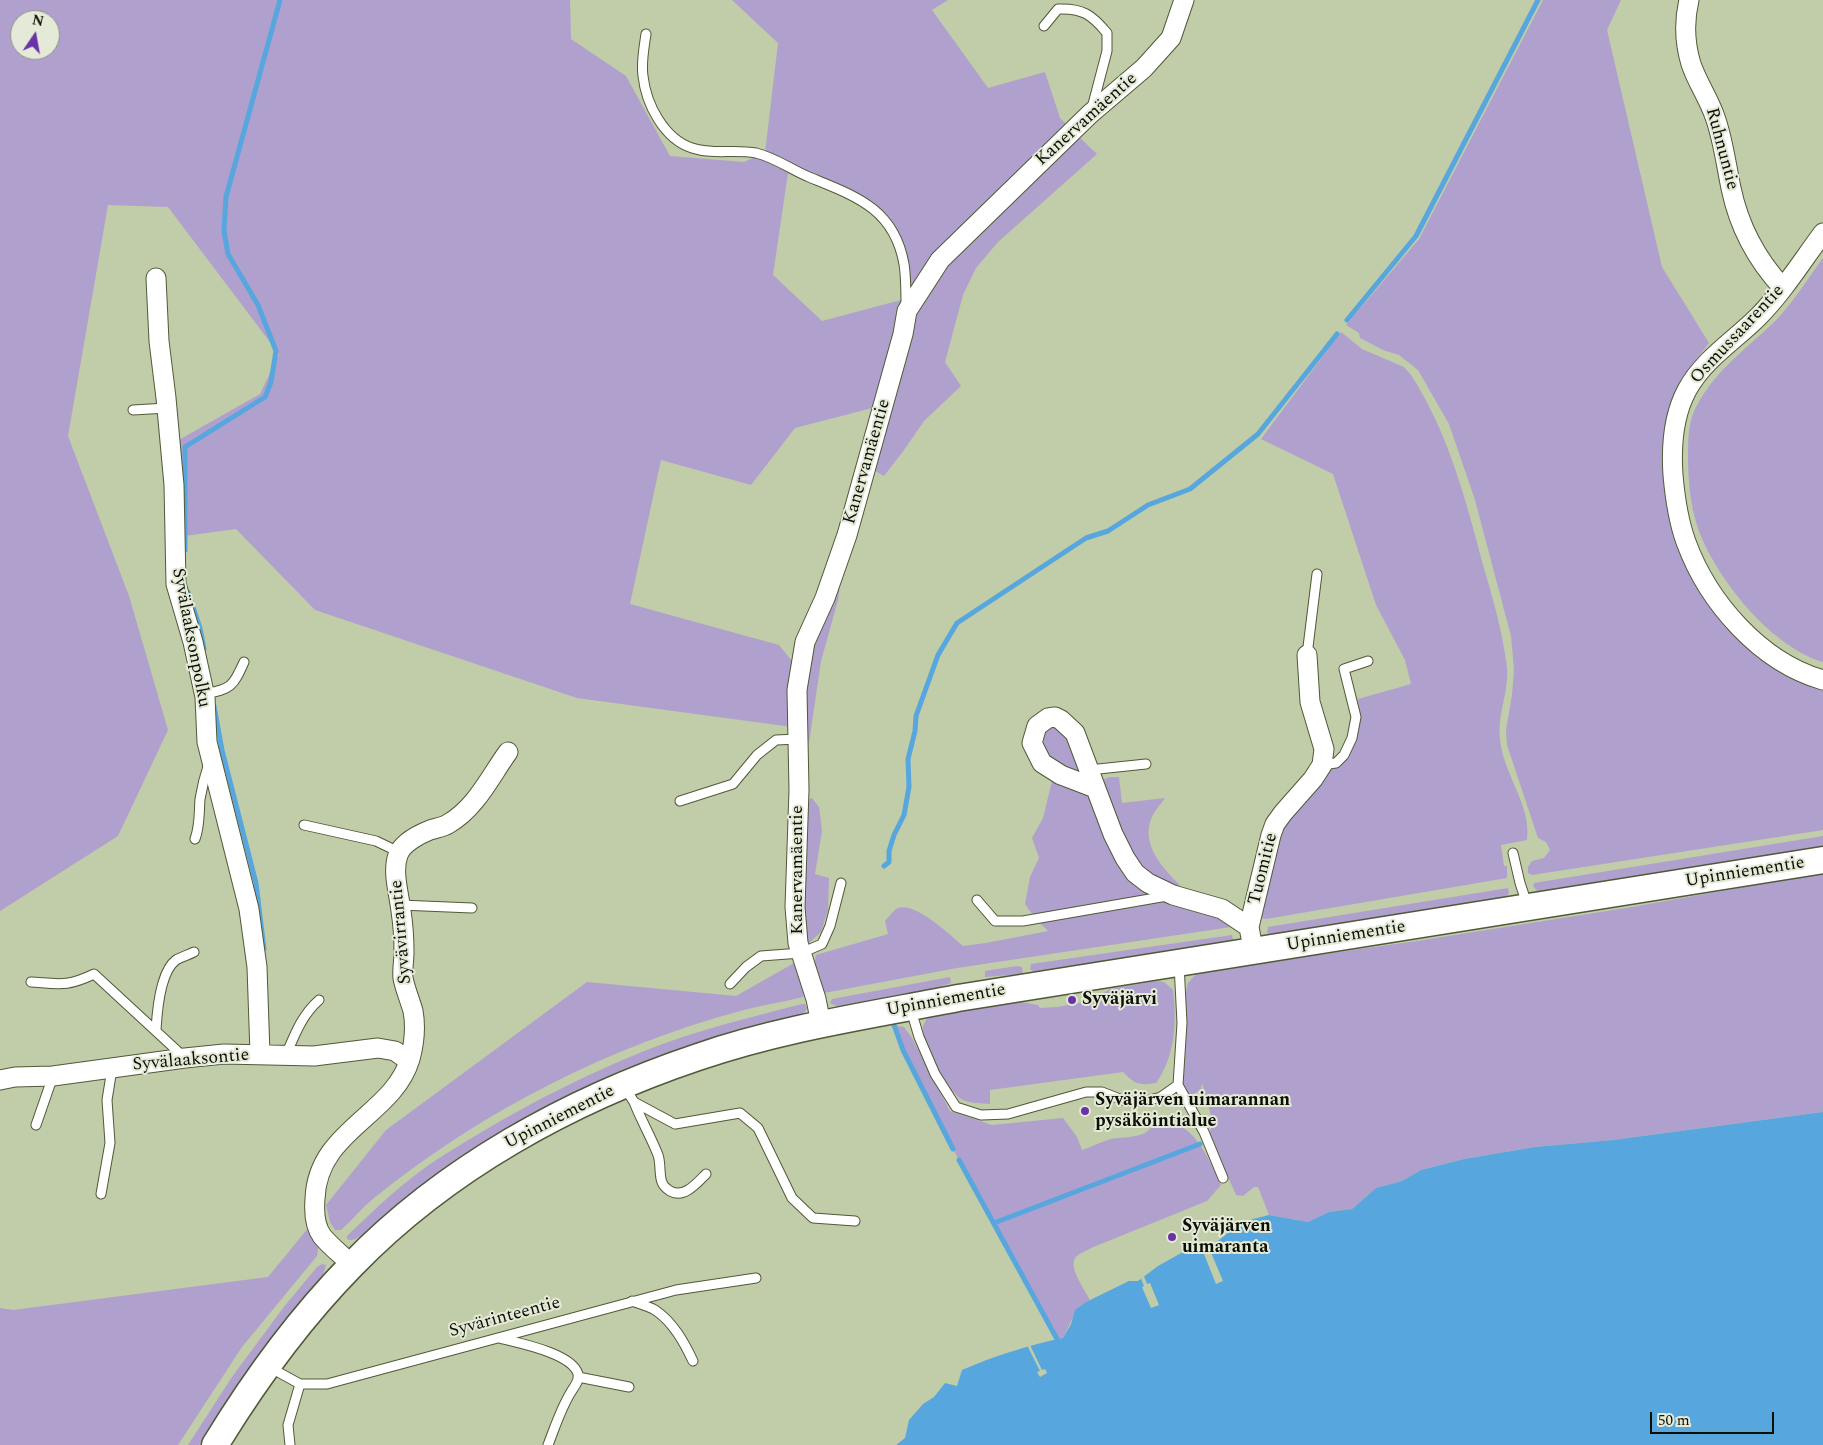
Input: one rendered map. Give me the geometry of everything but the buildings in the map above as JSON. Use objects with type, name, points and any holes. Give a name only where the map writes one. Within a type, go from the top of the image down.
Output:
[{"type":"main road","name":"Upinniementie","points":[[214,1445],[267,1365],[308,1314],[352,1265],[394,1225],[473,1165],[522,1134],[593,1098],[629,1094],[698,1057],[821,1024],[1029,986],[1179,964],[1251,940],[1527,907],[1823,860]]},
{"type":"street","name":"Ruhnuntie","points":[[1689,0],[1686,44],[1692,65],[1715,116],[1739,219],[1755,254],[1767,271],[1784,288]]},
{"type":"street","name":"Kanervamäentie","points":[[821,1024],[816,999],[798,943],[795,907],[799,790],[797,690],[805,642],[825,598],[847,535],[903,334],[906,311],[940,260],[1090,114],[1144,68],[1171,38],[1179,4]]},
{"type":"street","name":"Osmussaarentie","points":[[1823,233],[1784,288],[1757,318],[1706,364],[1695,377],[1679,407],[1674,432],[1672,461],[1676,505],[1686,542],[1704,580],[1727,612],[1752,638],[1792,668],[1823,680]]},
{"type":"street","name":"Syvälaaksonpolku","points":[[156,278],[159,341],[174,485],[176,584],[193,642],[204,694],[207,742],[249,909],[257,967],[260,1054]]},
{"type":"street","points":[[1307,655],[1310,702],[1324,749],[1322,765]]},
{"type":"street","points":[[1096,788],[1061,775],[1042,763],[1032,743],[1037,726],[1048,718],[1055,717],[1075,733],[1096,788],[1113,834],[1135,873],[1148,883],[1173,895],[1222,910],[1251,940]]},
{"type":"street","points":[[399,852],[412,840],[428,831],[448,825],[466,810],[482,792],[508,752]]},
{"type":"street","name":"Tuomitie","points":[[1251,940],[1271,835],[1283,813],[1313,779],[1322,765]]},
{"type":"street","name":"Syvävirrantie","points":[[352,1265],[322,1236],[317,1222],[315,1188],[320,1171],[330,1153],[343,1137],[398,1085],[409,1060],[415,1034],[413,1011],[403,978],[404,951],[396,867],[399,852]]},
{"type":"street","name":"Syvälaaksontie","points":[[0,1080],[15,1077],[54,1076],[224,1054],[314,1056],[378,1048],[395,1051],[409,1060]]},
{"type":"lane","points":[[1044,26],[1058,9],[1073,8],[1088,13],[1107,33],[1107,51],[1090,114]]},
{"type":"lane","points":[[646,34],[642,75],[646,95],[667,131],[691,148],[709,152],[756,153],[860,198],[890,226],[899,244],[904,265],[906,311]]},
{"type":"lane","points":[[133,410],[167,408]]},
{"type":"lane","points":[[1307,655],[1317,574]]},
{"type":"lane","points":[[1322,765],[1336,763],[1344,755],[1352,738],[1356,717],[1344,669],[1368,661]]},
{"type":"lane","points":[[204,694],[223,690],[233,685],[244,662]]},
{"type":"lane","points":[[680,801],[733,784],[757,755],[776,740],[798,738]]},
{"type":"lane","points":[[195,839],[198,830],[200,799],[204,778],[211,758]]},
{"type":"lane","points":[[1089,770],[1146,764]]},
{"type":"lane","points":[[304,825],[376,841],[399,852]]},
{"type":"lane","points":[[1514,853],[1527,907]]},
{"type":"lane","points":[[730,984],[746,967],[761,956],[801,953],[822,944],[830,926],[841,883]]},
{"type":"lane","points":[[977,900],[995,921],[1023,921],[1173,895]]},
{"type":"lane","points":[[400,905],[472,908]]},
{"type":"lane","points":[[156,1030],[159,998],[165,977],[175,961],[194,952]]},
{"type":"lane","points":[[1179,964],[1182,1023],[1178,1085],[1204,1132],[1223,1178]]},
{"type":"lane","points":[[31,982],[59,985],[78,982],[94,974],[185,1058]]},
{"type":"lane","points":[[286,1055],[298,1027],[309,1010],[320,1000]]},
{"type":"lane","points":[[910,1007],[919,1037],[934,1074],[956,1107],[981,1115],[1008,1114],[1086,1092],[1102,1092],[1125,1101],[1146,1101],[1160,1097],[1178,1085]]},
{"type":"lane","points":[[101,1194],[110,1143],[107,1100],[112,1069]]},
{"type":"lane","points":[[36,1124],[54,1076]]},
{"type":"lane","points":[[629,1094],[659,1157],[661,1182],[666,1188],[674,1192],[684,1192],[694,1187],[706,1174]]},
{"type":"lane","points":[[629,1094],[675,1124],[740,1114],[758,1128],[792,1198],[813,1218],[855,1221]]},
{"type":"lane","name":"Syvärinteentie","points":[[267,1365],[300,1384],[327,1384],[676,1290],[756,1278]]},
{"type":"lane","points":[[632,1301],[654,1310],[669,1322],[681,1337],[693,1361]]},
{"type":"lane","points":[[497,1337],[552,1353],[574,1367],[578,1374],[548,1445]]},
{"type":"lane","points":[[578,1377],[629,1386]]},
{"type":"lane","points":[[290,1445],[288,1425],[300,1384]]},
{"type":"shaded area","points":[[0,0],[570,0],[571,39],[626,76],[670,156],[744,162],[757,156],[788,173],[773,275],[822,321],[901,300],[898,336],[880,406],[795,428],[751,485],[661,460],[630,604],[779,645],[792,661],[794,686],[792,727],[577,698],[315,610],[236,529],[177,537],[177,441],[260,394],[279,354],[168,207],[108,205],[68,436],[129,596],[168,730],[118,836],[0,911]]},
{"type":"shaded area","points":[[732,0],[948,0],[932,10],[988,88],[1045,72],[1060,118],[1070,128],[909,298],[908,273],[901,237],[889,217],[871,200],[765,153],[778,43]]},
{"type":"shaded area","points":[[1543,0],[1621,0],[1607,30],[1662,267],[1709,343],[1677,389],[1666,427],[1663,459],[1665,491],[1672,523],[1682,554],[1697,584],[1714,610],[1735,634],[1823,686],[1823,830],[1532,875],[1528,873],[1528,867],[1532,861],[1544,858],[1550,850],[1546,842],[1538,838],[1507,745],[1506,730],[1514,669],[1511,636],[1475,500],[1449,424],[1418,370],[1399,355],[1383,350],[1360,338],[1359,333],[1346,325],[1419,239]]},
{"type":"shaded area","points":[[1076,134],[1097,154],[998,242],[976,268],[963,295],[945,362],[961,386],[924,421],[884,476],[870,468],[910,316],[941,263]]},
{"type":"shaded area","points":[[1823,258],[1823,662],[1804,654],[1786,643],[1769,629],[1737,596],[1712,559],[1699,531],[1693,510],[1689,477],[1688,437],[1691,419],[1704,393],[1724,369],[1780,316]]},
{"type":"shaded area","points":[[1341,332],[1362,349],[1404,367],[1424,397],[1446,443],[1463,491],[1503,642],[1507,677],[1500,721],[1500,739],[1506,765],[1525,815],[1527,840],[1501,845],[1504,866],[1507,866],[1507,878],[1266,919],[1260,915],[1273,836],[1324,766],[1336,765],[1359,721],[1358,699],[1411,684],[1405,660],[1376,605],[1333,474],[1261,439]]},
{"type":"shaded area","points":[[846,545],[838,600],[821,661],[809,743],[800,731],[805,652]]},
{"type":"shaded area","points":[[1057,727],[1070,742],[1082,773],[1075,775],[1062,767],[1049,755],[1042,734],[1047,729]]},
{"type":"shaded area","points":[[1119,777],[1122,803],[1165,798],[1152,817],[1149,836],[1151,845],[1160,863],[1180,885],[1179,889],[1142,870],[1126,851],[1101,785],[1104,779]]},
{"type":"shaded area","points":[[1052,781],[1072,786],[1088,793],[1127,873],[1233,924],[1231,927],[957,968],[824,993],[819,990],[813,972],[816,955],[888,934],[885,921],[896,909],[903,907],[921,913],[963,946],[1048,931],[1034,917],[1025,904],[1030,877],[1039,858],[1032,838],[1043,818]]},
{"type":"shaded area","points":[[812,798],[819,807],[822,831],[815,874],[829,878],[828,910],[821,932],[809,943],[804,937],[802,906],[806,801]]},
{"type":"shaded area","points":[[1823,836],[1823,847],[1549,893],[1537,891],[1533,886],[1534,883]]},
{"type":"shaded area","points":[[1823,873],[1823,1112],[1613,1140],[1535,1147],[1464,1159],[1421,1170],[1402,1181],[1376,1188],[1352,1209],[1329,1212],[1308,1222],[1269,1215],[1258,1187],[1254,1187],[1243,1196],[1236,1195],[1209,1134],[1213,1123],[1202,1083],[1201,1090],[1189,1096],[1183,1086],[1186,1038],[1185,996],[1188,983],[1196,974],[1210,970],[1417,941],[1632,907]]},
{"type":"shaded area","points":[[1508,888],[1509,893],[1506,898],[1271,935],[1267,933],[1268,927]]},
{"type":"shaded area","points":[[1232,935],[1233,940],[1227,943],[1036,973],[1030,969],[1031,964]]},
{"type":"shaded area","points":[[796,962],[804,986],[803,997],[744,1010],[694,1025],[644,1042],[596,1062],[503,1110],[458,1137],[415,1166],[374,1198],[341,1230],[335,1230],[330,1222],[326,1205],[386,1130],[587,982],[736,996]]},
{"type":"shaded area","points":[[1017,966],[1022,967],[1023,974],[985,977],[985,971]]},
{"type":"shaded area","points":[[950,977],[951,983],[920,993],[844,1007],[838,1007],[830,1003],[832,999]]},
{"type":"shaded area","points":[[1156,981],[1164,982],[1173,990],[1175,1014],[1171,1051],[1156,1083],[1138,1083],[1123,1072],[990,1090],[990,1104],[970,1102],[963,1100],[957,1095],[943,1078],[931,1055],[923,1033],[923,1026],[929,1016],[1021,1002],[1038,1005],[1040,1008],[1057,1007],[1095,1000],[1110,989]]},
{"type":"shaded area","points":[[805,1004],[807,1008],[803,1016],[749,1028],[653,1060],[595,1083],[530,1115],[462,1155],[417,1188],[364,1234],[354,1240],[347,1239],[347,1236],[385,1200],[427,1166],[485,1130],[546,1096],[609,1066],[670,1041]]},
{"type":"shaded area","points":[[894,1025],[904,1027],[912,1038],[950,1111],[992,1125],[1063,1118],[1077,1137],[1082,1150],[1111,1139],[1141,1135],[1155,1125],[1169,1123],[1180,1126],[1198,1142],[1221,1185],[1207,1201],[1091,1248],[1077,1256],[1074,1260],[1075,1271],[1090,1300],[1076,1311],[1063,1338],[1057,1339],[953,1149],[903,1050]]},
{"type":"shaded area","points":[[309,1227],[319,1243],[317,1256],[242,1347],[178,1445],[0,1445],[0,1308],[13,1310],[268,1277]]},
{"type":"shaded area","points":[[322,1264],[326,1265],[322,1278],[240,1382],[199,1445],[188,1445],[232,1377],[283,1308],[317,1267]]},
{"type":"water","points":[[1823,1112],[1823,1445],[896,1445],[905,1438],[909,1420],[923,1404],[934,1397],[945,1383],[957,1386],[962,1370],[1012,1351],[1063,1338],[1071,1324],[1075,1310],[1086,1302],[1129,1281],[1138,1281],[1158,1266],[1183,1252],[1214,1244],[1233,1229],[1253,1219],[1269,1215],[1308,1222],[1329,1212],[1352,1209],[1376,1188],[1402,1181],[1421,1170],[1464,1159],[1535,1147],[1613,1140]]},
{"type":"pier","points":[[1207,1243],[1223,1281],[1216,1284],[1200,1244]]},
{"type":"pier","points":[[1143,1274],[1147,1284],[1150,1283],[1159,1305],[1151,1308],[1142,1287],[1144,1286],[1140,1276]]},
{"type":"pier","points":[[1027,1345],[1030,1345],[1042,1370],[1045,1369],[1047,1373],[1040,1377],[1037,1372],[1040,1371]]},
{"type":"waterway","points":[[185,550],[185,447],[265,397],[271,382],[276,351],[258,305],[228,254],[224,231],[226,197],[280,0]]},
{"type":"waterway","points":[[1347,320],[1416,236],[1538,0]]},
{"type":"waterway","points":[[884,866],[889,862],[889,851],[894,835],[904,815],[909,787],[908,759],[915,731],[916,716],[938,655],[957,623],[1086,538],[1108,531],[1148,505],[1190,489],[1258,434],[1337,334]]},
{"type":"waterway","points":[[188,592],[200,628],[204,649]]},
{"type":"waterway","points":[[214,706],[222,750],[256,883],[264,949]]},
{"type":"waterway","points":[[894,1025],[903,1050],[953,1149]]},
{"type":"waterway","points":[[994,1223],[1200,1144]]},
{"type":"waterway","points":[[959,1160],[1057,1339]]},
{"type":"place","name":"Syväjärvi","points":[[1072,1000]]},
{"type":"place","name":"Syväjärven uimarannan pysäköintialue","points":[[1085,1111]]},
{"type":"place","name":"Syväjärven uimaranta","points":[[1172,1237]]}]
